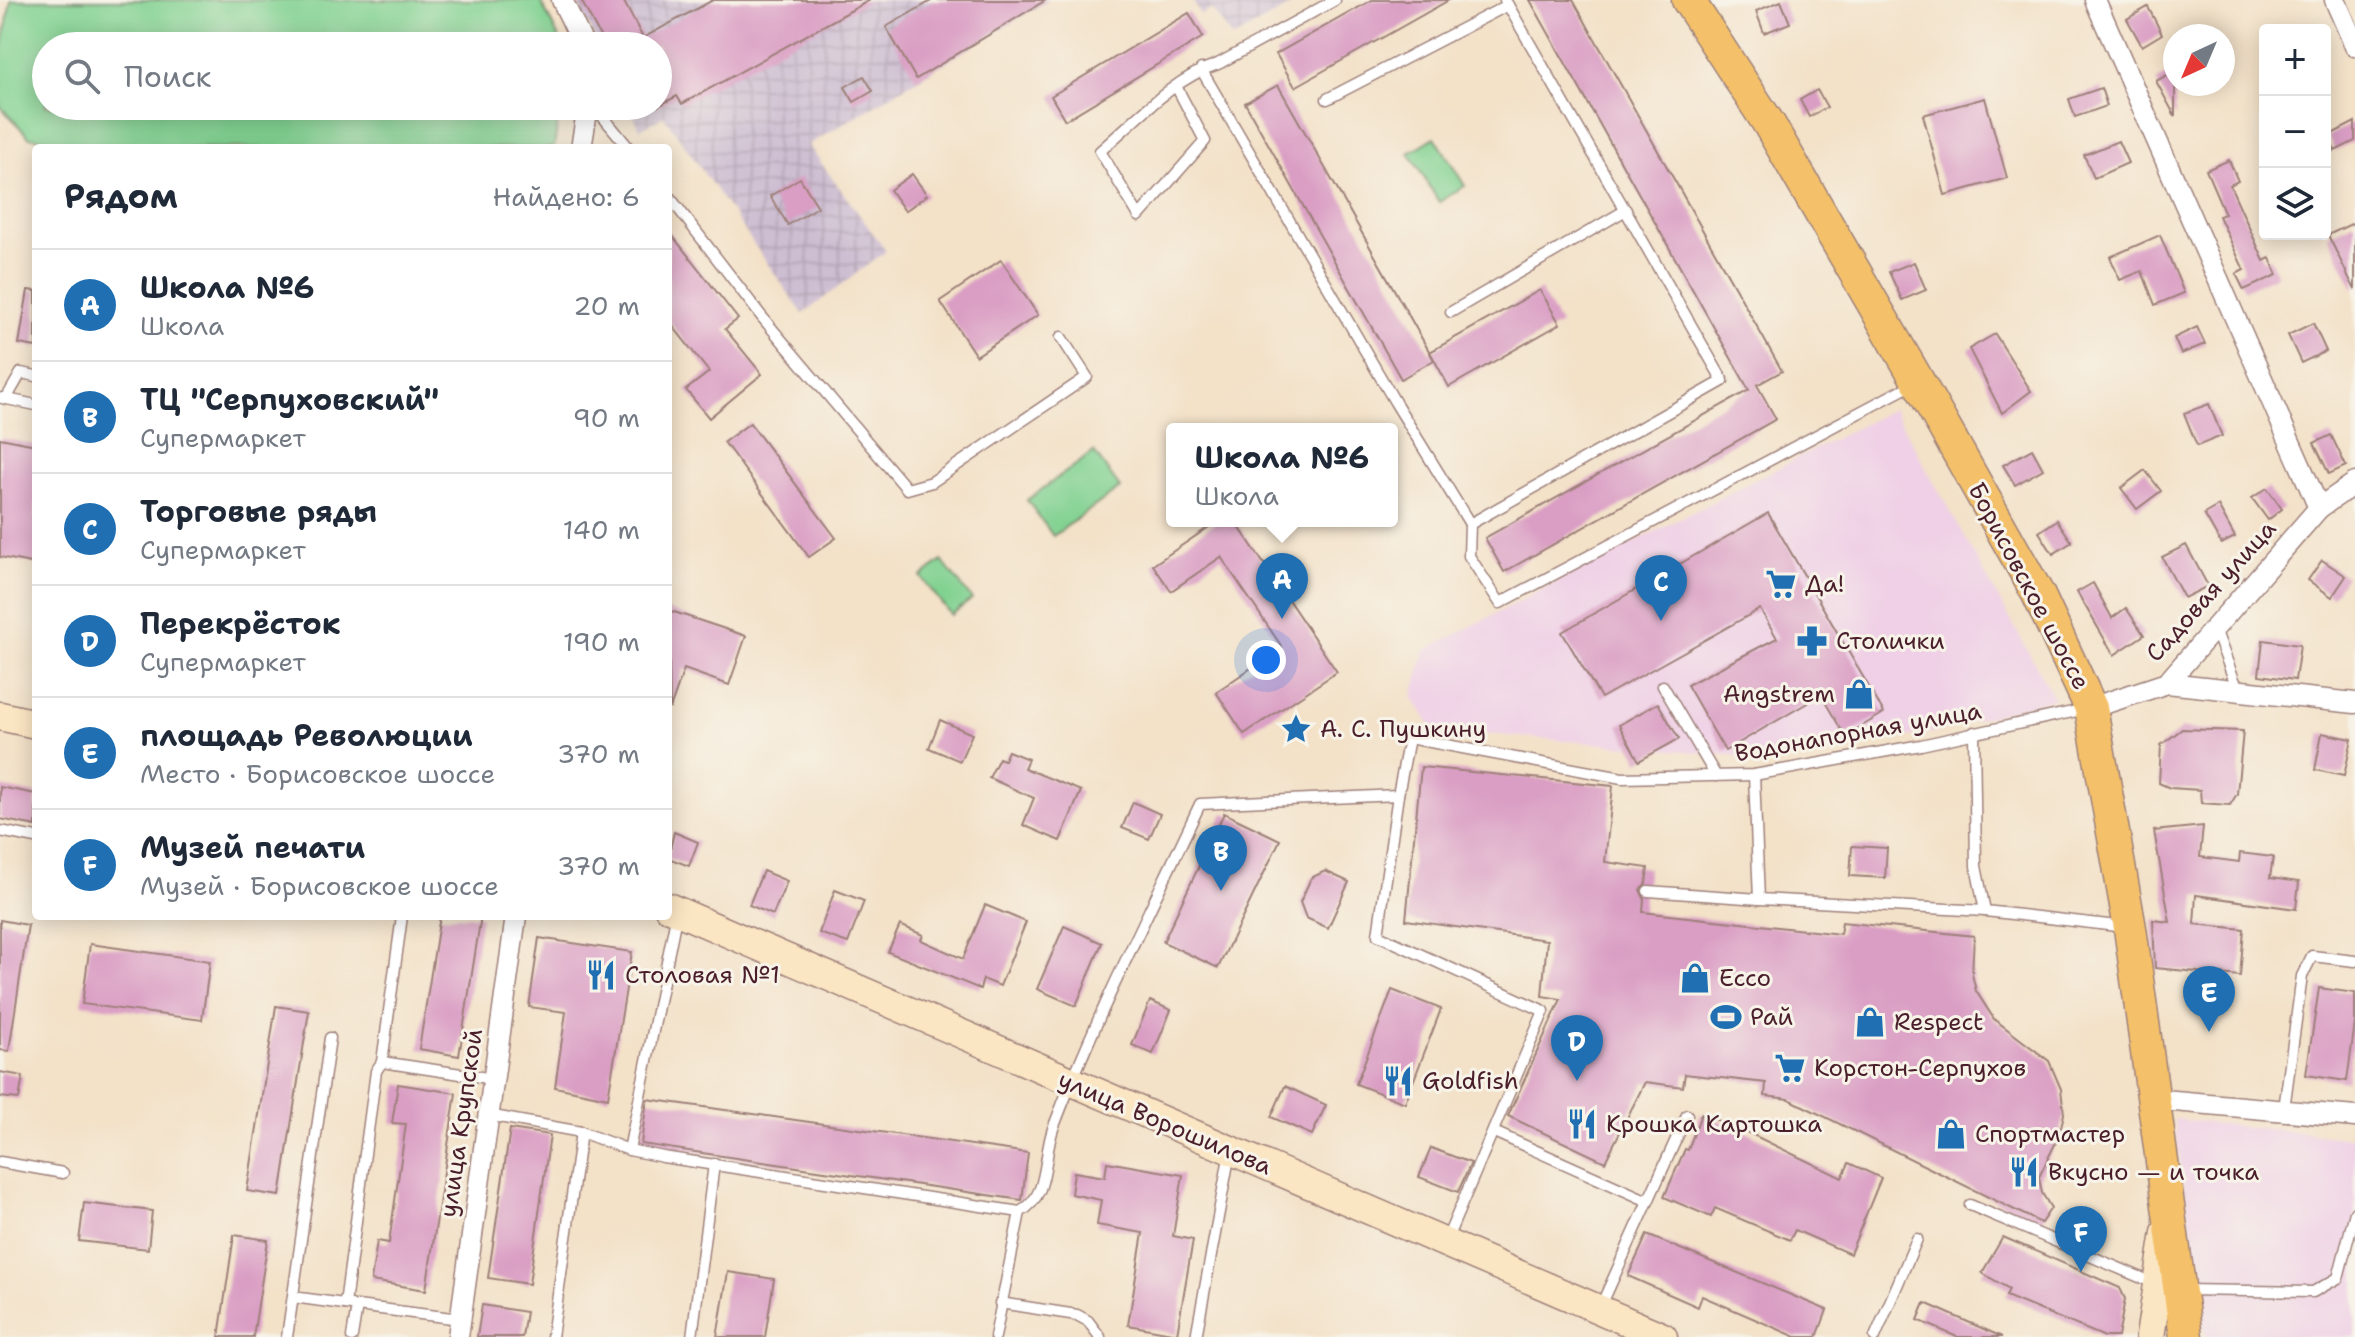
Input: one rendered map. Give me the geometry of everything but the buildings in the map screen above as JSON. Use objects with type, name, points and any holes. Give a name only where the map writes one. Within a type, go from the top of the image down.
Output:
[{"type":"main road","name":"Борисовское шоссе","points":[[1688,0],[1769,124],[1918,381],[2038,594],[2091,708],[2130,928],[2168,1220],[2168,1287],[2186,1337]]},
{"type":"main road","points":[[0,716],[32,723]]},
{"type":"main road","name":"улица Ворошилова","points":[[673,909],[1654,1335]]},
{"type":"main road","points":[[2150,1337],[2168,1287]]},
{"type":"street","points":[[562,0],[577,32]]},
{"type":"street","points":[[2095,0],[2319,508]]},
{"type":"street","points":[[2335,0],[2355,46]]},
{"type":"street","points":[[582,144],[586,120]]},
{"type":"street","name":"Садовая улица","points":[[2091,708],[2167,683],[2319,508],[2355,483]]},
{"type":"street","points":[[2167,683],[2355,703]]},
{"type":"street","name":"улица Крупской","points":[[459,1328],[515,920]]},
{"type":"street","points":[[2152,1099],[2355,1117]]},
{"type":"lane","points":[[1176,86],[1205,141],[1139,216],[1100,151],[1176,86],[1201,69],[1218,64],[1335,0]]},
{"type":"lane","points":[[1327,99],[1507,2],[1723,381],[1470,524]]},
{"type":"lane","points":[[1201,69],[1470,524],[1469,556],[1500,603],[1918,381]]},
{"type":"lane","points":[[606,120],[626,144]]},
{"type":"lane","points":[[672,200],[762,317],[907,489],[932,482],[1087,377],[1061,337]]},
{"type":"lane","points":[[1451,312],[1626,210]]},
{"type":"lane","points":[[32,375],[21,373],[3,398],[32,404]]},
{"type":"lane","points":[[2215,629],[2239,692]]},
{"type":"lane","points":[[1663,686],[1716,776]]},
{"type":"lane","name":"Водонапорная улица","points":[[1398,795],[1409,738],[1622,778],[1754,775],[1921,745],[2091,708]]},
{"type":"lane","points":[[1974,732],[1976,866],[1985,911]]},
{"type":"lane","points":[[1754,775],[1759,899]]},
{"type":"lane","points":[[488,1115],[581,1132],[629,1150],[1020,1212],[1032,1205],[1040,1193],[1051,1134],[1070,1082],[1200,804],[1398,795],[1378,935],[1544,1011],[1445,1243]]},
{"type":"lane","points":[[0,831],[32,837]]},
{"type":"lane","points":[[1648,891],[1985,911],[2130,928]]},
{"type":"lane","points":[[345,1304],[376,1071],[382,1062],[401,920]]},
{"type":"lane","points":[[629,1150],[671,920]]},
{"type":"lane","points":[[2284,1109],[2302,976],[2312,956],[2355,961]]},
{"type":"lane","points":[[287,1337],[330,1038]]},
{"type":"lane","points":[[382,1062],[494,1079]]},
{"type":"lane","points":[[1599,1309],[1687,1115]]},
{"type":"lane","points":[[552,1337],[581,1132]]},
{"type":"lane","points":[[1494,1132],[1648,1201]]},
{"type":"lane","points":[[1196,1337],[1231,1150]]},
{"type":"lane","points":[[0,1162],[63,1173]]},
{"type":"lane","points":[[692,1337],[714,1164]]},
{"type":"lane","points":[[1970,1205],[2168,1287],[2313,1292],[2338,1278],[2355,1212]]},
{"type":"lane","points":[[995,1337],[1020,1212]]},
{"type":"lane","points":[[1875,1337],[1917,1239]]},
{"type":"lane","points":[[293,1297],[357,1306],[459,1328]]},
{"type":"lane","points":[[1000,1303],[1077,1315],[1088,1321],[1100,1337]]},
{"type":"lane","points":[[352,1337],[357,1306]]},
{"type":"shaded area","points":[[576,0],[1049,0],[808,145],[886,251],[803,314],[667,120],[672,120],[672,32],[592,32]]},
{"type":"shaded area","points":[[1192,0],[1300,0],[1233,38],[1211,9],[1201,15]]},
{"type":"shaded area","points":[[636,120],[657,120],[640,129]]},
{"type":"shaded area","points":[[1893,409],[2054,698],[1927,734],[1750,757],[1433,729],[1413,697],[1425,650]]},
{"type":"shaded area","points":[[2174,1119],[2355,1138],[2355,1337],[2206,1337]]},
{"type":"green space","points":[[11,0],[540,0],[556,32],[32,32],[32,120],[558,120],[555,144],[79,144],[29,137],[0,106],[0,61]]},
{"type":"green space","points":[[1435,137],[1465,186],[1439,202],[1409,153]]},
{"type":"green space","points":[[1094,452],[1120,488],[1053,536],[1027,500]]},
{"type":"green space","points":[[942,561],[972,599],[951,615],[921,577]]},
{"type":"place","name":"Да!","points":[[1781,584]]},
{"type":"place","name":"Школа №6","points":[[1282,619]]},
{"type":"place","name":"Торговые ряды","points":[[1661,621]]},
{"type":"place","name":"Столички","points":[[1812,641]]},
{"type":"place","name":"Angstrem","points":[[1859,694]]},
{"type":"place","name":"А. С. Пушкину","points":[[1296,729]]},
{"type":"place","name":"ТЦ \"Серпуховский\"","points":[[1221,891]]},
{"type":"place","name":"Столовая №1","points":[[601,975]]},
{"type":"place","name":"Ecco","points":[[1695,978]]},
{"type":"place","name":"Рай","points":[[1726,1017]]},
{"type":"place","name":"Respect","points":[[1870,1022]]},
{"type":"place","name":"площадь Революции","points":[[2209,1032]]},
{"type":"place","name":"Корстон-Серпухов","points":[[1790,1068]]},
{"type":"place","name":"Goldfish","points":[[1398,1081]]},
{"type":"place","name":"Перекрёсток","points":[[1577,1081]]},
{"type":"place","name":"Крошка Картошка","points":[[1582,1124]]},
{"type":"place","name":"Спортмастер","points":[[1951,1134]]},
{"type":"place","name":"Вкусно — и точка","points":[[2024,1172]]},
{"type":"place","name":"Музей печати","points":[[2081,1272]]}]
